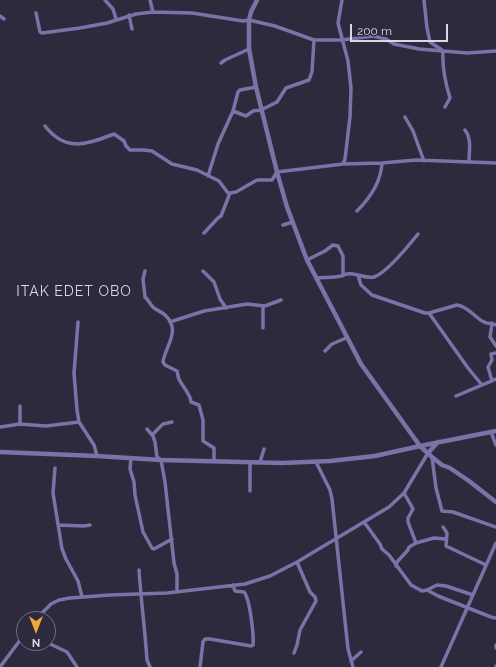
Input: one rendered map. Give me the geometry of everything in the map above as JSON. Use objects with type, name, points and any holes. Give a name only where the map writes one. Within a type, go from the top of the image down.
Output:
[{"type":"street","points":[[105,0],[113,9],[116,19]]},
{"type":"street","points":[[150,0],[153,12]]},
{"type":"street","points":[[257,0],[249,20],[249,49],[256,87],[277,172],[307,260],[360,364],[420,446],[442,465],[450,468],[469,481],[496,502]]},
{"type":"street","points":[[342,0],[338,23],[349,67],[351,88],[350,117],[345,159],[343,164]]},
{"type":"street","points":[[424,0],[430,42],[443,51]]},
{"type":"street","points":[[36,13],[40,32],[42,33],[107,23],[116,19],[153,12],[192,13],[243,21],[249,20],[275,26],[314,40],[342,40],[374,36],[386,39],[394,44],[419,49],[467,53],[496,51]]},
{"type":"street","points":[[0,16],[4,19]]},
{"type":"street","points":[[129,16],[132,29]]},
{"type":"street","points":[[233,111],[246,116],[261,110],[277,102],[286,88],[309,80],[312,72],[314,40]]},
{"type":"street","points":[[222,63],[225,60],[249,49]]},
{"type":"street","points":[[443,51],[442,61],[445,82],[450,98],[445,107]]},
{"type":"street","points":[[208,176],[218,144],[233,111],[238,92],[240,90],[256,87]]},
{"type":"street","points":[[405,117],[413,131],[424,160]]},
{"type":"street","points":[[45,126],[49,132],[66,144],[88,144],[114,134],[124,141],[130,150],[152,151],[172,164],[197,170],[219,181],[230,193]]},
{"type":"street","points":[[465,130],[469,135],[470,143],[469,162]]},
{"type":"street","points":[[277,172],[343,164],[424,160],[496,163]]},
{"type":"street","points":[[357,211],[371,196],[382,172],[382,163]]},
{"type":"street","points":[[230,193],[236,192],[257,180],[272,180],[277,172]]},
{"type":"street","points":[[204,233],[221,216],[230,193]]},
{"type":"street","points":[[283,225],[293,222]]},
{"type":"street","points":[[316,278],[347,274],[369,278],[381,273],[418,234]]},
{"type":"street","points":[[307,260],[333,245],[338,246],[343,256],[343,275]]},
{"type":"street","points":[[146,271],[143,279],[145,297],[154,308],[165,315],[170,322],[172,334],[163,362],[165,365],[177,371],[180,382],[183,384],[185,391],[191,398],[191,402],[199,405],[203,420],[203,441],[214,448],[214,461]]},
{"type":"street","points":[[203,271],[214,282],[220,299],[226,308]]},
{"type":"street","points":[[358,275],[361,285],[372,295],[429,313],[457,305],[467,308],[484,323],[494,324],[490,337],[496,346]]},
{"type":"street","points":[[170,322],[199,312],[252,304],[263,306],[281,300]]},
{"type":"street","points":[[263,306],[263,328]]},
{"type":"street","points":[[429,313],[482,385]]},
{"type":"street","points":[[78,322],[74,373],[79,422],[94,445],[97,456]]},
{"type":"street","points":[[324,351],[332,344],[346,338]]},
{"type":"street","points":[[492,381],[488,367],[492,360],[492,354],[496,353]]},
{"type":"street","points":[[456,396],[496,379]]},
{"type":"street","points":[[20,406],[20,424]]},
{"type":"street","points":[[0,427],[20,424],[46,426],[79,422]]},
{"type":"street","points":[[152,435],[162,424],[172,422]]},
{"type":"street","points":[[147,429],[156,442],[157,457],[161,460],[165,482],[174,563],[177,574],[177,591]]},
{"type":"street","points":[[0,452],[161,460],[316,462],[375,456],[438,442],[494,432],[496,445]]},
{"type":"street","points":[[43,611],[50,604],[59,600],[82,597],[177,591],[245,584],[258,581],[297,562],[388,507],[404,493],[438,442]]},
{"type":"street","points":[[260,462],[264,449]]},
{"type":"street","points":[[430,456],[442,511],[453,512],[496,527]]},
{"type":"street","points":[[131,458],[130,469],[134,482],[135,495],[143,532],[154,549],[172,539]]},
{"type":"street","points":[[250,462],[250,491]]},
{"type":"street","points":[[316,462],[330,490],[348,649],[353,667]]},
{"type":"street","points":[[55,468],[53,493],[62,549],[78,581],[82,597]]},
{"type":"street","points":[[404,493],[413,509],[408,518],[408,522],[416,542]]},
{"type":"street","points":[[364,522],[380,544],[382,550],[389,555],[411,585],[422,591],[437,585],[446,586],[473,595]]},
{"type":"street","points":[[58,525],[90,525]]},
{"type":"street","points":[[443,527],[447,533],[446,546],[486,566]]},
{"type":"street","points":[[396,566],[397,562],[409,547],[416,542],[434,538],[446,539]]},
{"type":"street","points":[[441,667],[496,543]]},
{"type":"street","points":[[491,555],[496,556]]},
{"type":"street","points":[[294,653],[300,630],[316,601],[315,597],[310,592],[297,562]]},
{"type":"street","points":[[139,570],[141,607],[144,613],[147,660],[150,667]]},
{"type":"street","points":[[200,667],[203,642],[205,639],[210,638],[251,646],[253,645],[249,602],[244,592],[235,591],[233,585]]},
{"type":"street","points":[[427,590],[438,596],[496,618]]},
{"type":"street","points":[[0,667],[16,646]]},
{"type":"street","points":[[56,647],[67,652],[76,666],[71,667]]},
{"type":"street","points":[[351,661],[361,652]]},
{"type":"district","name":"ITAK EDET OBO","points":[[74,292]]}]
